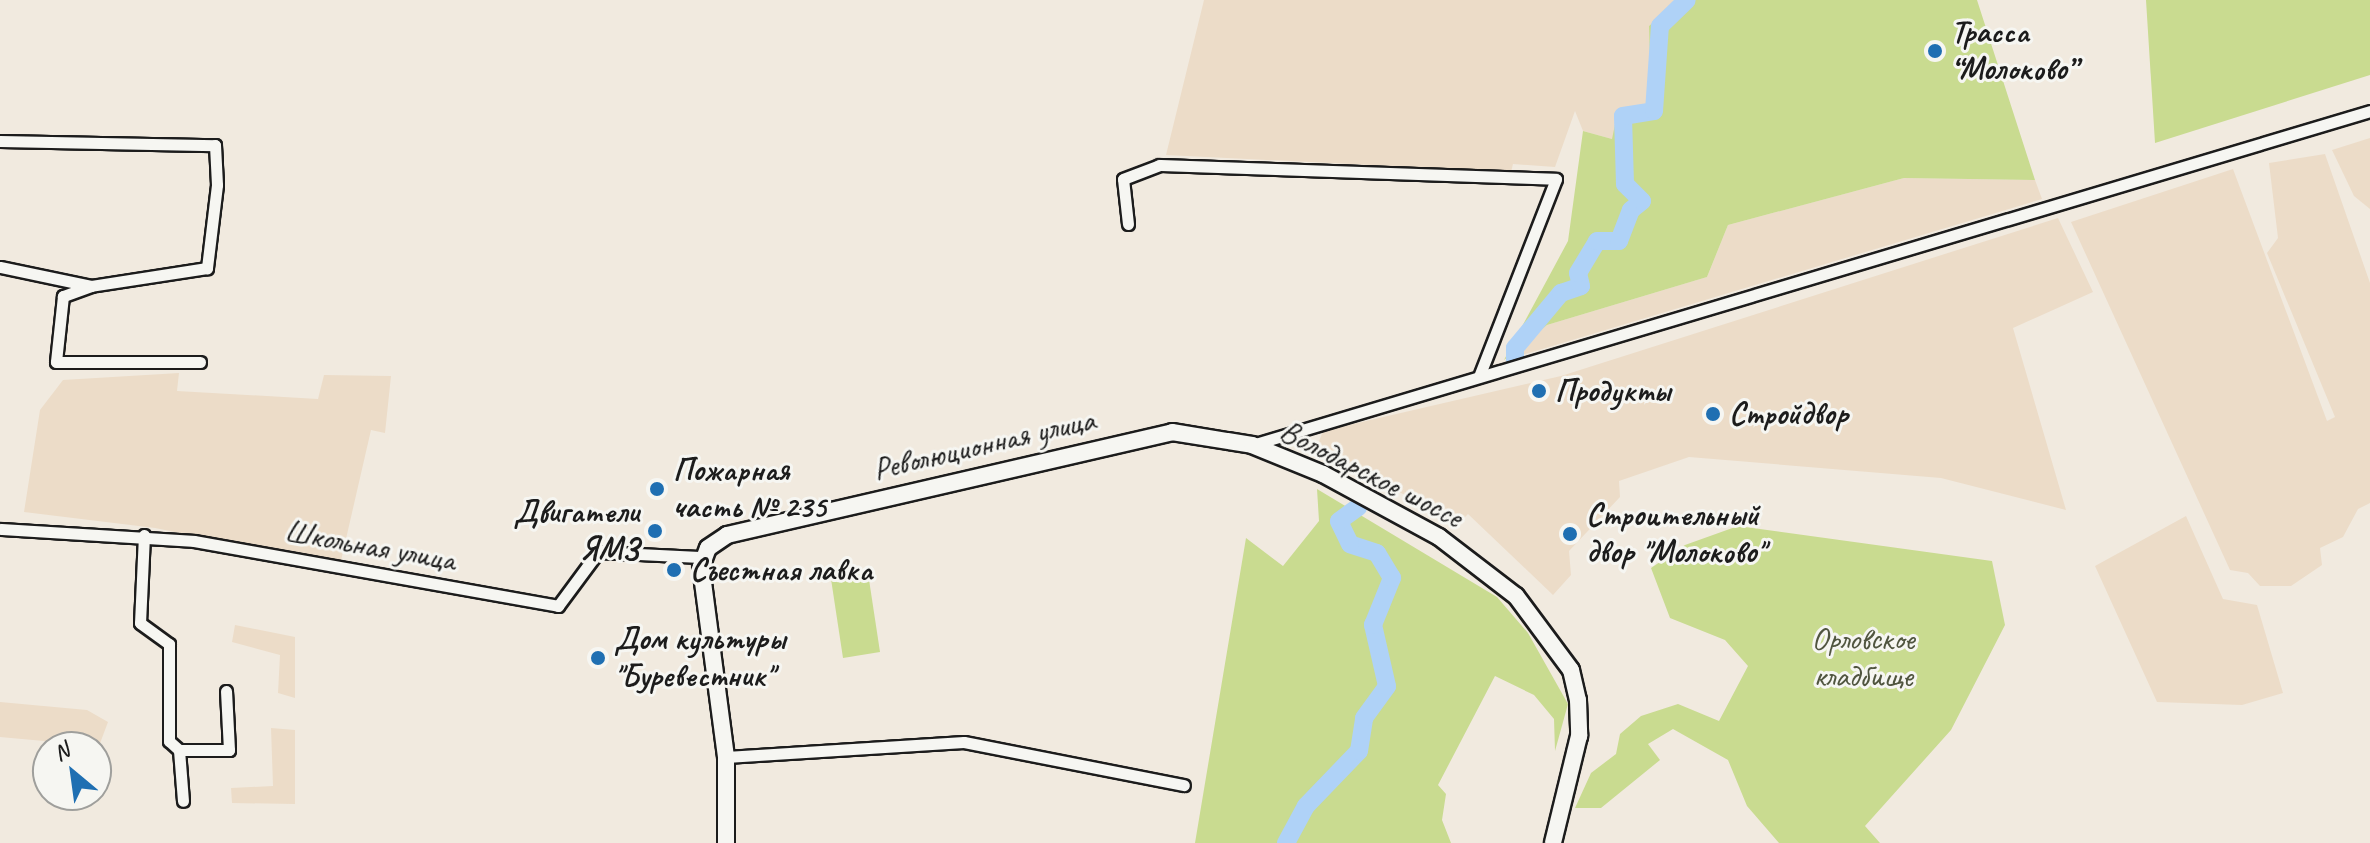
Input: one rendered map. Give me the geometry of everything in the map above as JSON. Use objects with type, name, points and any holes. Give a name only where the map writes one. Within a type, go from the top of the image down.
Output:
[{"type":"main road","name":"Революционная улица","points":[[702,557],[727,535],[1143,435],[1209,434],[1252,445]]},
{"type":"main road","name":"Володарское шоссе","points":[[1252,445],[1439,537],[1540,623],[1571,670],[1578,700],[1579,736],[1553,843]]},
{"type":"main road","points":[[702,557],[726,757],[726,843]]},
{"type":"street","points":[[1252,445],[2370,111]]},
{"type":"street","points":[[0,141],[215,145],[207,268],[91,286],[63,296],[56,362],[200,362]]},
{"type":"street","points":[[1128,224],[1123,179],[1159,165],[1556,179],[1479,377]]},
{"type":"street","points":[[0,267],[91,286]]},
{"type":"street","name":"Школьная улица","points":[[0,529],[144,535],[558,606],[598,552],[702,557]]},
{"type":"street","points":[[144,535],[140,623],[169,644],[169,741],[179,750],[229,750],[226,691]]},
{"type":"street","points":[[726,757],[964,742],[1184,785]]},
{"type":"street","points":[[179,750],[183,801]]},
{"type":"shaded area","points":[[1204,0],[1678,0],[1649,26],[1651,109],[1612,139],[1583,131],[1575,111],[1555,167],[1513,164],[1511,172],[1166,155]]},
{"type":"shaded area","points":[[2370,138],[2370,209],[2354,196],[2332,150]]},
{"type":"shaded area","points":[[2325,154],[2370,283],[2370,503],[2358,509],[2343,537],[2320,548],[2322,565],[2291,586],[2260,586],[2248,573],[2230,570],[2071,222],[2233,169],[2327,421],[2335,417],[2267,253],[2278,238],[2269,163]]},
{"type":"shaded area","points":[[1904,178],[2035,180],[2042,199],[1522,355],[1519,347],[1547,325],[1707,277],[1728,225]]},
{"type":"shaded area","name":"Стройдвор","points":[[2058,218],[2093,292],[2013,328],[2066,510],[1941,478],[1689,457],[1619,481],[1620,497],[1569,551],[1571,575],[1553,595],[1468,514],[1459,523],[1316,449],[1323,431],[1561,376]]},
{"type":"shaded area","points":[[179,373],[177,391],[318,399],[324,375],[391,376],[385,433],[371,430],[340,565],[155,528],[24,512],[40,410],[63,380]]},
{"type":"shaded area","points":[[2186,516],[2223,599],[2257,605],[2283,693],[2242,705],[2157,702],[2095,566]]},
{"type":"shaded area","points":[[235,625],[295,637],[295,698],[278,693],[280,655],[232,642]]},
{"type":"shaded area","points":[[0,702],[87,710],[108,722],[105,731],[32,731],[32,740],[0,737]]},
{"type":"shaded area","points":[[271,728],[295,730],[295,804],[232,803],[231,788],[273,786]]},
{"type":"green space","points":[[1678,0],[1977,0],[2035,180],[1904,178],[1728,225],[1707,277],[1547,325],[1504,360],[1568,241],[1583,131],[1612,139],[1618,110],[1651,109],[1649,26]]},
{"type":"green space","points":[[2146,0],[2370,0],[2370,75],[2155,143]]},
{"type":"green space","points":[[1317,489],[1497,597],[1528,633],[1568,704],[1555,751],[1554,719],[1534,695],[1495,676],[1438,785],[1446,794],[1442,820],[1451,843],[1195,843],[1246,538],[1283,566],[1319,521]]},
{"type":"green space","name":"Орловское кладбище","points":[[1738,526],[1992,561],[2005,625],[1951,730],[1865,826],[1880,843],[1779,843],[1747,806],[1728,760],[1673,729],[1648,744],[1660,760],[1601,808],[1575,808],[1591,773],[1616,754],[1620,734],[1641,716],[1678,704],[1719,721],[1748,666],[1725,640],[1670,618],[1651,568],[1685,545]]},
{"type":"green space","points":[[868,573],[880,652],[843,658],[831,579]]},
{"type":"waterway","points":[[1515,360],[1515,348],[1561,293],[1581,286],[1578,273],[1597,241],[1619,241],[1631,210],[1642,201],[1625,184],[1623,116],[1654,111],[1660,26],[1687,0]]},
{"type":"waterway","points":[[1286,843],[1306,806],[1359,751],[1364,718],[1387,686],[1373,625],[1392,578],[1377,553],[1350,544],[1339,521],[1358,507]]},
{"type":"place","name":"Трасса “Молоково”","points":[[1935,51]]},
{"type":"place","name":"Продукты","points":[[1539,391]]},
{"type":"place","name":"Стройдвор","points":[[1713,414]]},
{"type":"place","name":"Пожарная часть № 235","points":[[657,489]]},
{"type":"place","name":"Двигатели ЯМЗ","points":[[655,531]]},
{"type":"place","name":"Строительный двор \"Молоково\"","points":[[1570,534]]},
{"type":"place","name":"Съестная лавка","points":[[674,570]]},
{"type":"place","name":"Дом культуры \"Буревестник\"","points":[[598,658]]}]
